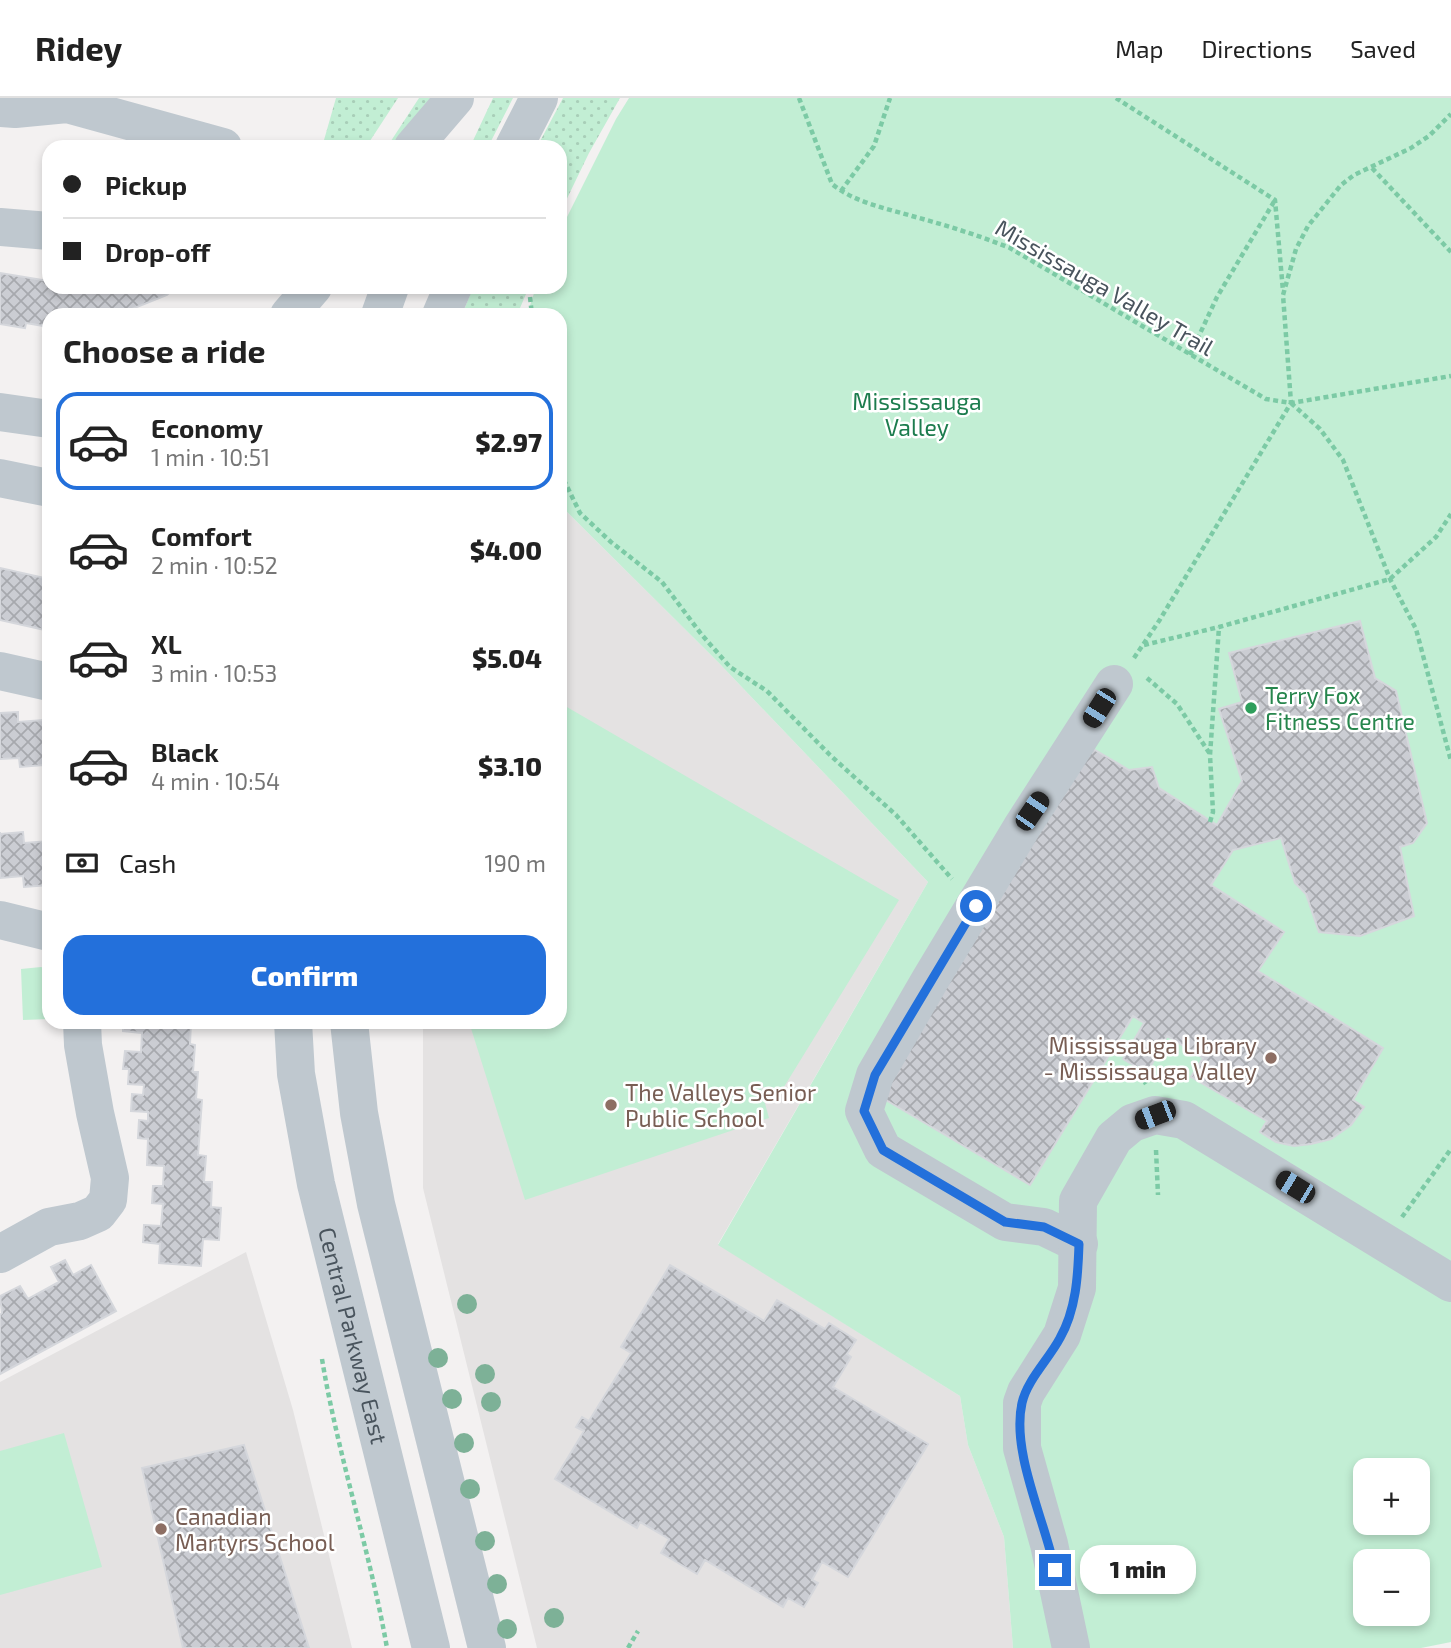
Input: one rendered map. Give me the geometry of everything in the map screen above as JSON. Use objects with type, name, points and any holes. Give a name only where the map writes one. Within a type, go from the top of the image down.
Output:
[{"type":"street","points":[[419,140],[455,98]]},
{"type":"street","points":[[445,140],[462,98]]},
{"type":"street","points":[[518,140],[539,98]]},
{"type":"street","points":[[0,108],[66,104],[160,139]]},
{"type":"street","points":[[0,226],[42,230]]},
{"type":"street","points":[[295,308],[307,294]]},
{"type":"street","points":[[0,478],[42,487]]},
{"type":"street","points":[[0,671],[42,680]]},
{"type":"street","points":[[1079,1244],[1044,1227],[1005,1222],[883,1150],[864,1111],[875,1075],[1021,827],[1122,674]]},
{"type":"street","points":[[0,920],[42,930]]},
{"type":"street","points":[[0,1254],[49,1227],[80,1221],[98,1213],[108,1199],[110,1178],[94,1113],[82,1029]]},
{"type":"street","name":"Central Parkway East","points":[[293,1029],[296,1074],[316,1184],[431,1648]]},
{"type":"street","points":[[350,1029],[359,1114],[376,1204],[486,1648]]},
{"type":"street","points":[[1071,1648],[1049,1544],[1022,1448],[1022,1403],[1026,1392],[1062,1335],[1077,1288],[1078,1200],[1114,1138],[1132,1123],[1155,1115],[1184,1119],[1451,1283]]},
{"type":"path","points":[[799,98],[832,184],[841,191],[874,146],[890,98]]},
{"type":"path","points":[[1116,98],[1275,200]]},
{"type":"path","points":[[1283,295],[1296,248],[1308,226],[1341,185],[1354,175],[1411,148],[1429,136],[1451,114]]},
{"type":"path","points":[[1372,168],[1451,252]]},
{"type":"path","name":"Mississauga Valley Trail","points":[[841,191],[864,202],[979,235],[1010,248],[1266,399],[1291,403],[1451,376]]},
{"type":"path","points":[[1210,755],[1177,704],[1122,674],[1143,646],[1291,403],[1275,200]]},
{"type":"path","points":[[1190,355],[1217,298],[1275,200]]},
{"type":"path","points":[[530,297],[531,308]]},
{"type":"path","points":[[1291,403],[1320,429],[1343,460],[1390,579],[1416,629],[1451,761]]},
{"type":"path","points":[[567,486],[580,513],[611,542],[662,582],[730,667],[767,691],[830,755],[896,815],[976,906]]},
{"type":"path","points":[[1143,646],[1390,579],[1436,537],[1451,514]]},
{"type":"path","points":[[1210,822],[1213,812],[1210,755],[1219,627]]},
{"type":"path","points":[[1383,1241],[1451,1149]]},
{"type":"path","points":[[628,1648],[638,1631]]},
{"type":"shaded area","name":"The Valleys Senior Public School","points":[[567,512],[718,662],[928,882],[718,1244],[960,1396],[968,1445],[1004,1537],[1013,1648],[537,1648],[423,1188],[423,1029],[567,1029]]},
{"type":"shaded area","name":"Canadian Martyrs School","points":[[246,1252],[293,1410],[352,1648],[0,1648],[0,1382]]},
{"type":"green space","points":[[336,98],[398,98],[371,140],[324,140]]},
{"type":"green space","points":[[419,98],[436,98],[407,140],[392,140]]},
{"type":"green space","points":[[493,98],[513,98],[492,140],[473,140]]},
{"type":"green space","points":[[563,98],[620,98],[567,199],[567,140],[541,140]]},
{"type":"green space","name":"Mississauga Valley","points":[[629,98],[1451,98],[1451,1642],[1421,1648],[1013,1648],[1004,1537],[968,1445],[960,1396],[718,1245],[928,882],[718,662],[567,512],[567,308],[529,308],[534,294],[567,294],[567,217]]},
{"type":"green space","points":[[470,294],[526,294],[520,308],[465,308]]},
{"type":"green space","points":[[567,707],[899,900],[779,1095],[760,1085],[769,1118],[525,1200],[471,1029],[567,1029]]},
{"type":"green space","points":[[42,967],[42,1019],[23,1020],[21,969]]},
{"type":"green space","points":[[64,1433],[102,1567],[0,1595],[0,1451]]},
{"type":"building","points":[[0,273],[42,280],[42,294],[168,294],[134,308],[42,308],[42,326],[26,323],[25,328],[0,324]]},
{"type":"building","points":[[0,568],[42,577],[42,629],[0,620]]},
{"type":"building","points":[[1360,621],[1375,678],[1396,691],[1427,823],[1413,843],[1400,847],[1414,916],[1360,936],[1319,932],[1306,894],[1295,883],[1281,838],[1233,850],[1211,885],[1284,932],[1258,971],[1383,1048],[1353,1100],[1364,1107],[1351,1125],[1331,1139],[1311,1144],[1294,1146],[1276,1142],[1260,1132],[1267,1121],[1191,1077],[1203,1058],[1167,1036],[1147,1073],[1123,1059],[1144,1023],[1133,1016],[1030,1185],[879,1096],[1090,747],[1129,770],[1152,767],[1159,788],[1217,825],[1242,781],[1219,709],[1242,702],[1229,653]]},
{"type":"building","points":[[18,712],[18,722],[42,720],[42,765],[20,767],[19,758],[0,759],[0,713]]},
{"type":"building","points":[[23,832],[24,843],[42,842],[42,886],[24,887],[23,876],[0,878],[0,834]]},
{"type":"building","points":[[191,1029],[190,1044],[195,1045],[193,1072],[198,1072],[196,1099],[202,1100],[198,1155],[206,1156],[204,1182],[212,1182],[211,1207],[221,1208],[219,1240],[203,1239],[201,1266],[159,1263],[160,1244],[143,1242],[144,1225],[161,1226],[163,1204],[152,1203],[153,1186],[163,1186],[164,1166],[147,1165],[148,1139],[138,1138],[139,1120],[148,1121],[148,1112],[131,1111],[132,1094],[143,1095],[144,1085],[128,1084],[129,1069],[123,1069],[125,1051],[141,1052],[142,1033],[123,1031]]},
{"type":"building","points":[[65,1260],[73,1275],[91,1265],[116,1311],[0,1374],[0,1296],[20,1286],[28,1299],[59,1282],[51,1267]]},
{"type":"building","points":[[670,1265],[764,1321],[777,1300],[825,1329],[829,1323],[856,1340],[847,1354],[851,1357],[833,1387],[928,1444],[848,1577],[822,1562],[812,1580],[818,1583],[804,1607],[788,1598],[783,1607],[705,1560],[697,1574],[661,1553],[669,1539],[640,1522],[637,1528],[555,1479],[584,1431],[576,1427],[582,1417],[589,1421],[631,1353],[621,1347]]},
{"type":"building","points":[[244,1445],[309,1648],[183,1648],[142,1468]]},
{"type":"place","name":"Terry Fox Fitness Centre","points":[[1251,708]]},
{"type":"place","name":"Mississauga Library - Mississauga Valley","points":[[1271,1058]]},
{"type":"place","name":"The Valleys Senior Public School","points":[[611,1105]]},
{"type":"place","name":"Canadian Martyrs School","points":[[161,1529]]},
{"type":"route","points":[[976,906],[875,1075],[864,1111],[883,1150],[1005,1222],[1044,1227],[1079,1244],[1077,1288],[1062,1335],[1026,1392],[1022,1403],[1022,1448],[1055,1570]]}]
